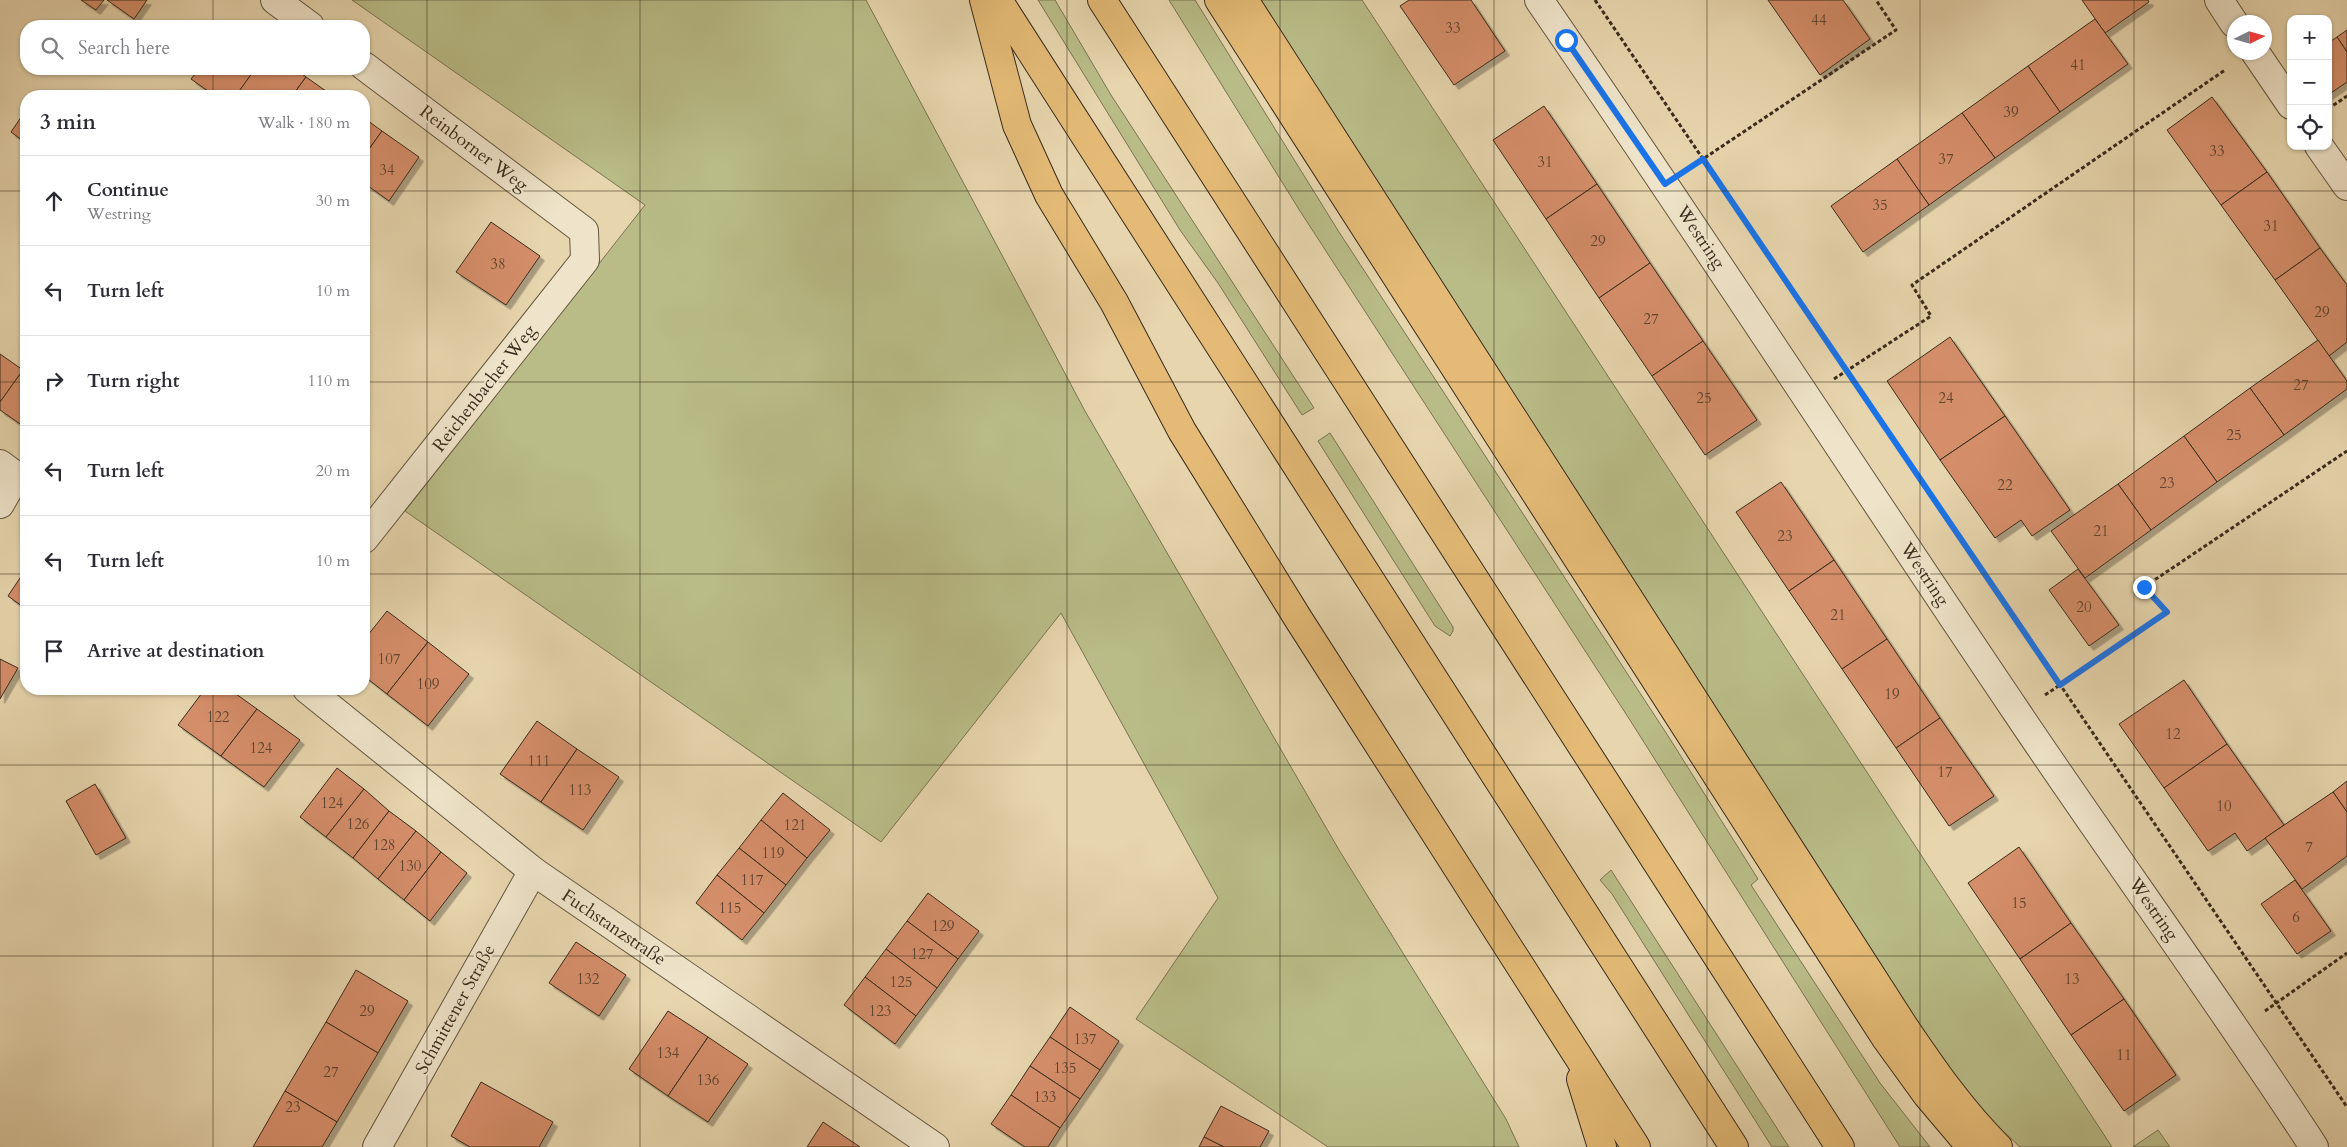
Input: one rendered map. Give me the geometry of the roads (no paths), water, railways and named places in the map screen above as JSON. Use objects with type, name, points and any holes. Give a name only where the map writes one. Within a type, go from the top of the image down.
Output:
[{"type":"highway","points":[[984,0],[1017,125],[1049,195],[1114,302],[1182,431],[1304,628],[1636,1147]]},
{"type":"highway","points":[[998,0],[1734,1147]]},
{"type":"highway","points":[[1102,0],[1840,1147]]},
{"type":"highway","points":[[1219,0],[1885,1037],[1927,1094],[1971,1147]]},
{"type":"highway","points":[[1244,0],[1903,1025],[1938,1078],[1982,1131],[1998,1147]]},
{"type":"highway","points":[[1572,1048],[1602,1147]]},
{"type":"street","points":[[275,0],[302,20]]},
{"type":"street","name":"Westring","points":[[1539,0],[1665,184],[2017,713],[2238,1030],[2314,1147]]},
{"type":"street","points":[[2219,0],[2229,15]]},
{"type":"street","points":[[2260,60],[2287,99]]},
{"type":"street","name":"Reinborner Weg","points":[[370,70],[584,230]]},
{"type":"street","points":[[2322,150],[2347,186]]},
{"type":"street","name":"Reichenbacher Weg","points":[[370,531],[586,260],[584,230]]},
{"type":"street","points":[[0,504],[14,474]]},
{"type":"street","name":"Fuchstanzstraße","points":[[314,695],[533,871],[935,1147]]},
{"type":"street","name":"Schmittener Straße","points":[[377,1147],[533,871]]}]
